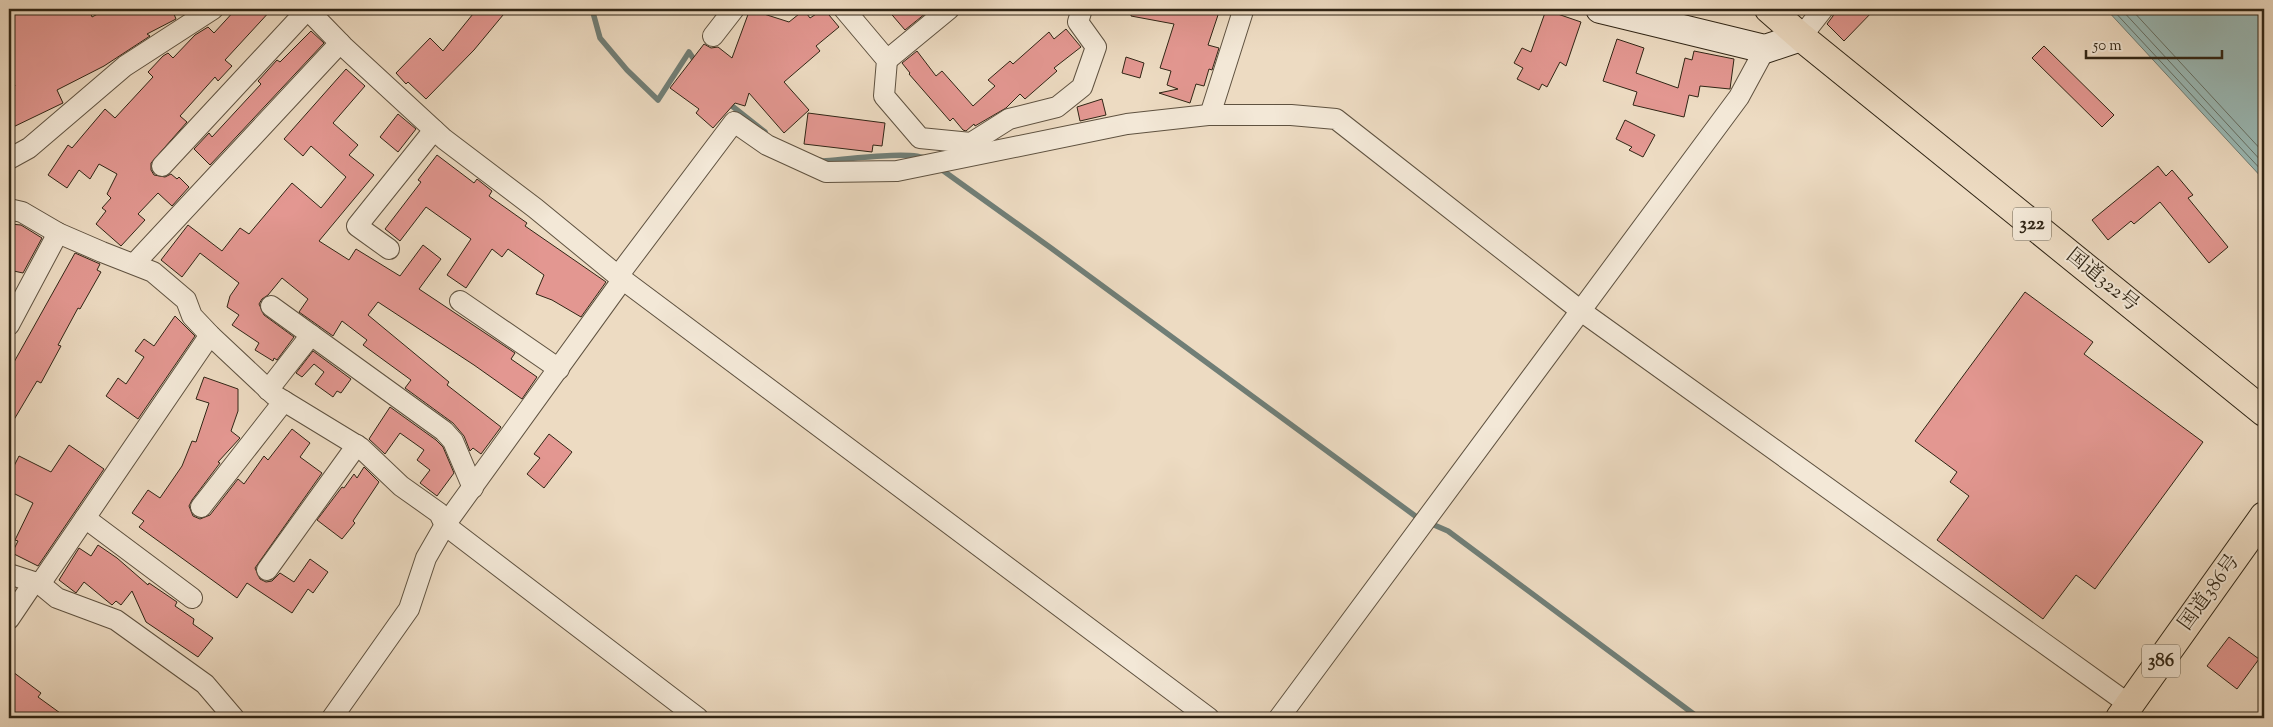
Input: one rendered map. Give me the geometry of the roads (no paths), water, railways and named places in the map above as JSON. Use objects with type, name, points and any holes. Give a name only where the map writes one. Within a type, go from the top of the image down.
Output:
[{"type":"highway","name":"322","points":[[1769,9],[1801,37]]},
{"type":"highway","name":"国道322号","points":[[1801,37],[2264,412]]},
{"type":"highway","name":"国道386号","points":[[2125,711],[2264,516]]},
{"type":"street","points":[[9,159],[29,148],[125,66],[213,9]]},
{"type":"street","points":[[162,166],[307,9],[434,130],[620,278],[1209,718]]},
{"type":"street","points":[[713,36],[734,9]]},
{"type":"street","points":[[844,9],[887,60],[884,96],[920,138],[971,143],[1009,119],[1057,107],[1082,87],[1096,47],[1078,22],[1082,9]]},
{"type":"street","points":[[887,60],[949,9]]},
{"type":"street","points":[[1600,9],[1765,49],[1801,37],[1823,9]]},
{"type":"street","points":[[1210,115],[1243,12]]},
{"type":"street","points":[[134,264],[340,42]]},
{"type":"street","points":[[1279,718],[1740,97],[1765,49]]},
{"type":"street","points":[[332,718],[409,609],[426,558],[445,525],[559,369],[620,278],[734,122],[767,145],[826,172],[897,171],[1127,124],[1210,115],[1291,115],[1336,119],[1581,312],[2125,711]]},
{"type":"street","points":[[389,249],[357,226],[434,130]]},
{"type":"street","points":[[9,209],[22,212],[58,233],[154,272],[186,300],[192,316],[210,335],[276,396],[356,445],[401,486],[439,513],[445,525],[698,718]]},
{"type":"street","points":[[9,325],[58,233]]},
{"type":"street","points":[[460,301],[559,369]]},
{"type":"street","points":[[271,306],[444,431],[453,441],[473,488]]},
{"type":"street","points":[[9,619],[85,518],[210,335]]},
{"type":"street","points":[[201,507],[276,396],[311,335]]},
{"type":"street","points":[[267,570],[356,445]]},
{"type":"street","points":[[85,518],[192,598]]},
{"type":"street","points":[[9,574],[37,583],[57,598],[116,620],[205,684],[234,718]]},
{"type":"water","points":[[2106,9],[2264,9],[2264,180]]},
{"type":"waterway","points":[[85,15],[96,9]]},
{"type":"waterway","points":[[592,9],[600,38],[627,70],[658,100],[689,52],[697,64]]},
{"type":"waterway","points":[[727,102],[765,132]]},
{"type":"waterway","points":[[819,160],[893,155],[919,156],[926,159]]},
{"type":"waterway","points":[[938,167],[1418,518],[1448,531],[1699,718]]}]
